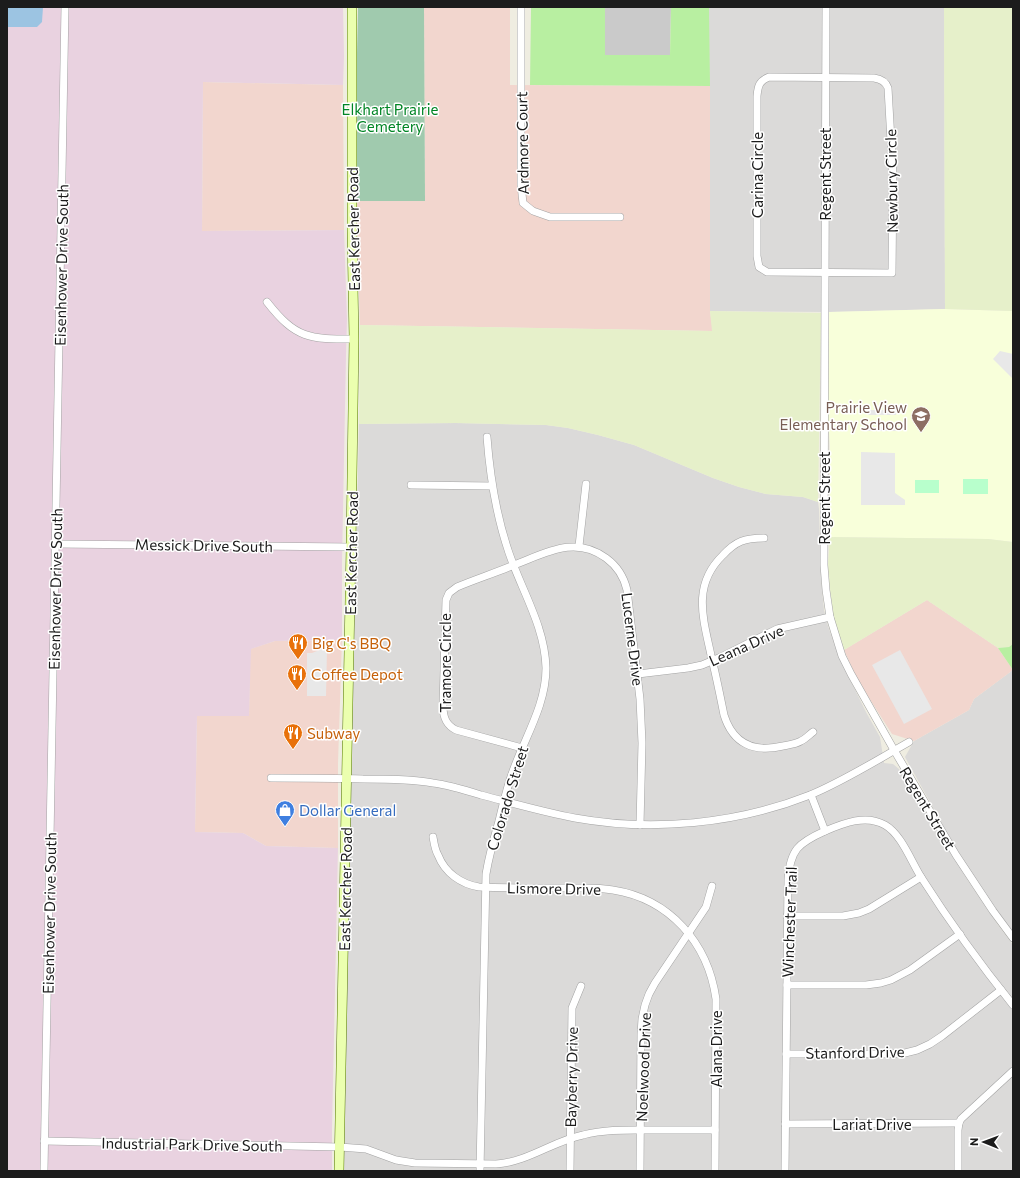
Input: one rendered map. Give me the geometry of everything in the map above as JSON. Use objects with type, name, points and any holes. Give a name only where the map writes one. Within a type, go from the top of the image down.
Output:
[{"type":"main road","name":"East Kercher Road","points":[[339,1171],[354,339],[352,230],[352,7]]},
{"type":"street","name":"Eisenhower Drive South","points":[[44,1171],[65,7]]},
{"type":"street","name":"Ardmore Court","points":[[521,7],[521,185],[524,203],[533,211],[550,217],[620,217]]},
{"type":"street","name":"Regent Street","points":[[826,7],[826,355],[824,566],[830,617],[842,656],[894,750],[956,855],[993,911],[1013,938]]},
{"type":"street","name":"Carina Circle","points":[[825,273],[767,272],[759,267],[757,256],[757,96],[760,83],[769,77],[826,77]]},
{"type":"street","name":"Newbury Circle","points":[[825,273],[892,273],[893,195],[887,85],[882,80],[874,78],[826,77]]},
{"type":"street","points":[[267,302],[287,324],[301,333],[320,338],[354,339]]},
{"type":"street","name":"Colorado Street","points":[[481,1167],[486,874],[489,855],[513,772],[541,701],[546,668],[540,630],[514,566],[501,528],[492,486],[487,437]]},
{"type":"street","points":[[579,546],[586,484]]},
{"type":"street","points":[[411,485],[492,486]]},
{"type":"street","points":[[764,538],[746,539],[728,549],[711,570],[706,579],[704,588],[702,605],[704,621],[727,724],[731,731],[740,740],[752,747],[763,749],[770,749],[800,742],[813,732]]},
{"type":"street","name":"Messick Drive South","points":[[56,544],[351,547]]},
{"type":"street","name":"Lucerne Drive","points":[[514,566],[552,551],[565,547],[579,546],[594,551],[607,559],[616,567],[626,584],[640,699],[642,743],[640,825]]},
{"type":"street","name":"Tramore Circle","points":[[514,566],[457,587],[447,596],[445,607],[443,710],[446,722],[453,729],[522,748]]},
{"type":"street","name":"Leana Drive","points":[[638,674],[688,668],[712,661],[777,629],[830,617]]},
{"type":"street","points":[[270,778],[402,780],[434,783],[576,818],[607,823],[640,825],[681,824],[722,819],[764,810],[811,795],[909,742]]},
{"type":"street","points":[[811,795],[825,831]]},
{"type":"street","name":"Winchester Trail","points":[[785,1171],[788,880],[791,858],[796,850],[808,839],[851,821],[863,819],[876,821],[887,826],[897,835],[921,877],[960,934],[1013,1005]]},
{"type":"street","name":"Lismore Drive","points":[[433,837],[438,856],[445,868],[463,882],[475,886],[486,887],[602,889],[627,893],[641,897],[656,905],[678,921],[689,933]]},
{"type":"street","points":[[787,916],[843,916],[859,914],[921,877]]},
{"type":"street","name":"Noelwood Drive","points":[[640,1171],[641,1034],[645,1005],[655,983],[706,908],[712,886]]},
{"type":"street","name":"Alana Drive","points":[[689,933],[699,947],[709,967],[716,998],[715,1171]]},
{"type":"street","points":[[787,985],[881,984],[910,970],[960,934]]},
{"type":"street","name":"Bayberry Drive","points":[[570,1171],[572,1008],[581,986]]},
{"type":"street","name":"Stanford Drive","points":[[786,1054],[888,1054],[917,1050],[942,1036],[1001,990]]},
{"type":"street","points":[[958,1171],[959,1123],[964,1116],[1013,1071]]},
{"type":"street","name":"Lariat Drive","points":[[785,1124],[959,1123]]},
{"type":"street","name":"Industrial Park Drive South","points":[[44,1141],[340,1146],[366,1149],[396,1160],[415,1163],[481,1167],[516,1160],[532,1155],[570,1138],[605,1130],[715,1130]]},
{"type":"shaded area","points":[[7,7],[343,7],[343,85],[203,82],[202,231],[344,230],[347,319],[342,562],[342,640],[275,641],[251,649],[249,716],[197,716],[195,832],[243,833],[266,846],[338,848],[332,1171],[7,1171]]},
{"type":"shaded area","points":[[424,7],[510,7],[510,85],[710,86],[710,311],[713,331],[360,325],[356,201],[425,201]]},
{"type":"shaded area","points":[[605,7],[671,7],[670,55],[605,55]]},
{"type":"shaded area","points":[[709,7],[944,7],[945,309],[829,312],[710,311]]},
{"type":"shaded area","points":[[944,7],[1013,7],[1013,311],[945,309]]},
{"type":"shaded area","points":[[203,82],[343,85],[344,230],[202,231]]},
{"type":"shaded area","name":"Prairie View Elementary School","points":[[945,309],[1013,311],[1013,542],[988,539],[830,537],[830,445],[828,421],[829,312]]},
{"type":"shaded area","points":[[710,311],[821,313],[818,502],[803,497],[766,494],[739,487],[713,478],[634,445],[568,428],[546,425],[456,423],[359,424],[360,325],[712,331]]},
{"type":"shaded area","points":[[1000,351],[1013,354],[1013,379],[993,359]]},
{"type":"shaded area","points":[[868,410],[896,410],[896,415],[868,415]]},
{"type":"shaded area","points":[[456,423],[546,425],[568,428],[634,445],[713,478],[739,487],[766,494],[803,497],[818,502],[821,578],[824,610],[828,626],[839,657],[880,737],[884,763],[893,764],[899,769],[969,882],[1013,945],[1013,1171],[344,1171],[359,424]]},
{"type":"shaded area","points":[[868,427],[896,427],[896,431],[868,431]]},
{"type":"shaded area","points":[[861,452],[895,453],[895,493],[905,500],[905,505],[861,505]]},
{"type":"shaded area","points":[[830,537],[988,539],[1013,542],[1013,644],[1009,647],[998,648],[927,600],[844,650],[833,616],[828,564]]},
{"type":"shaded area","points":[[927,600],[998,648],[1013,670],[974,699],[969,710],[914,741],[892,734],[864,690],[844,650]]},
{"type":"shaded area","points":[[342,640],[338,763],[338,848],[266,846],[243,833],[195,832],[197,716],[249,716],[250,649],[275,641]]},
{"type":"shaded area","points":[[322,649],[327,649],[326,696],[307,696],[307,653],[312,653]]},
{"type":"shaded area","points":[[900,650],[932,709],[904,724],[872,665]]},
{"type":"shaded area","points":[[1013,670],[1013,934],[957,851],[905,757],[914,741],[969,710],[974,699]]},
{"type":"green space","name":"Elkhart Prairie Cemetery","points":[[358,7],[424,7],[425,201],[356,201]]},
{"type":"green space","points":[[531,7],[605,7],[605,55],[670,55],[671,7],[709,7],[710,86],[530,85]]},
{"type":"green space","points":[[963,479],[988,479],[988,494],[963,494]]},
{"type":"green space","points":[[915,480],[939,480],[939,493],[915,493]]},
{"type":"green space","points":[[1013,644],[1013,670],[998,648],[1009,647]]},
{"type":"water","points":[[7,7],[43,7],[42,22],[37,27],[7,27]]},
{"type":"place","name":"Prairie View Elementary School","points":[[921,433]]},
{"type":"place","name":"Big C's BBQ","points":[[298,660]]},
{"type":"place","name":"Coffee Depot","points":[[297,691]]},
{"type":"place","name":"Subway","points":[[293,750]]},
{"type":"place","name":"Dollar General","points":[[285,827]]}]
